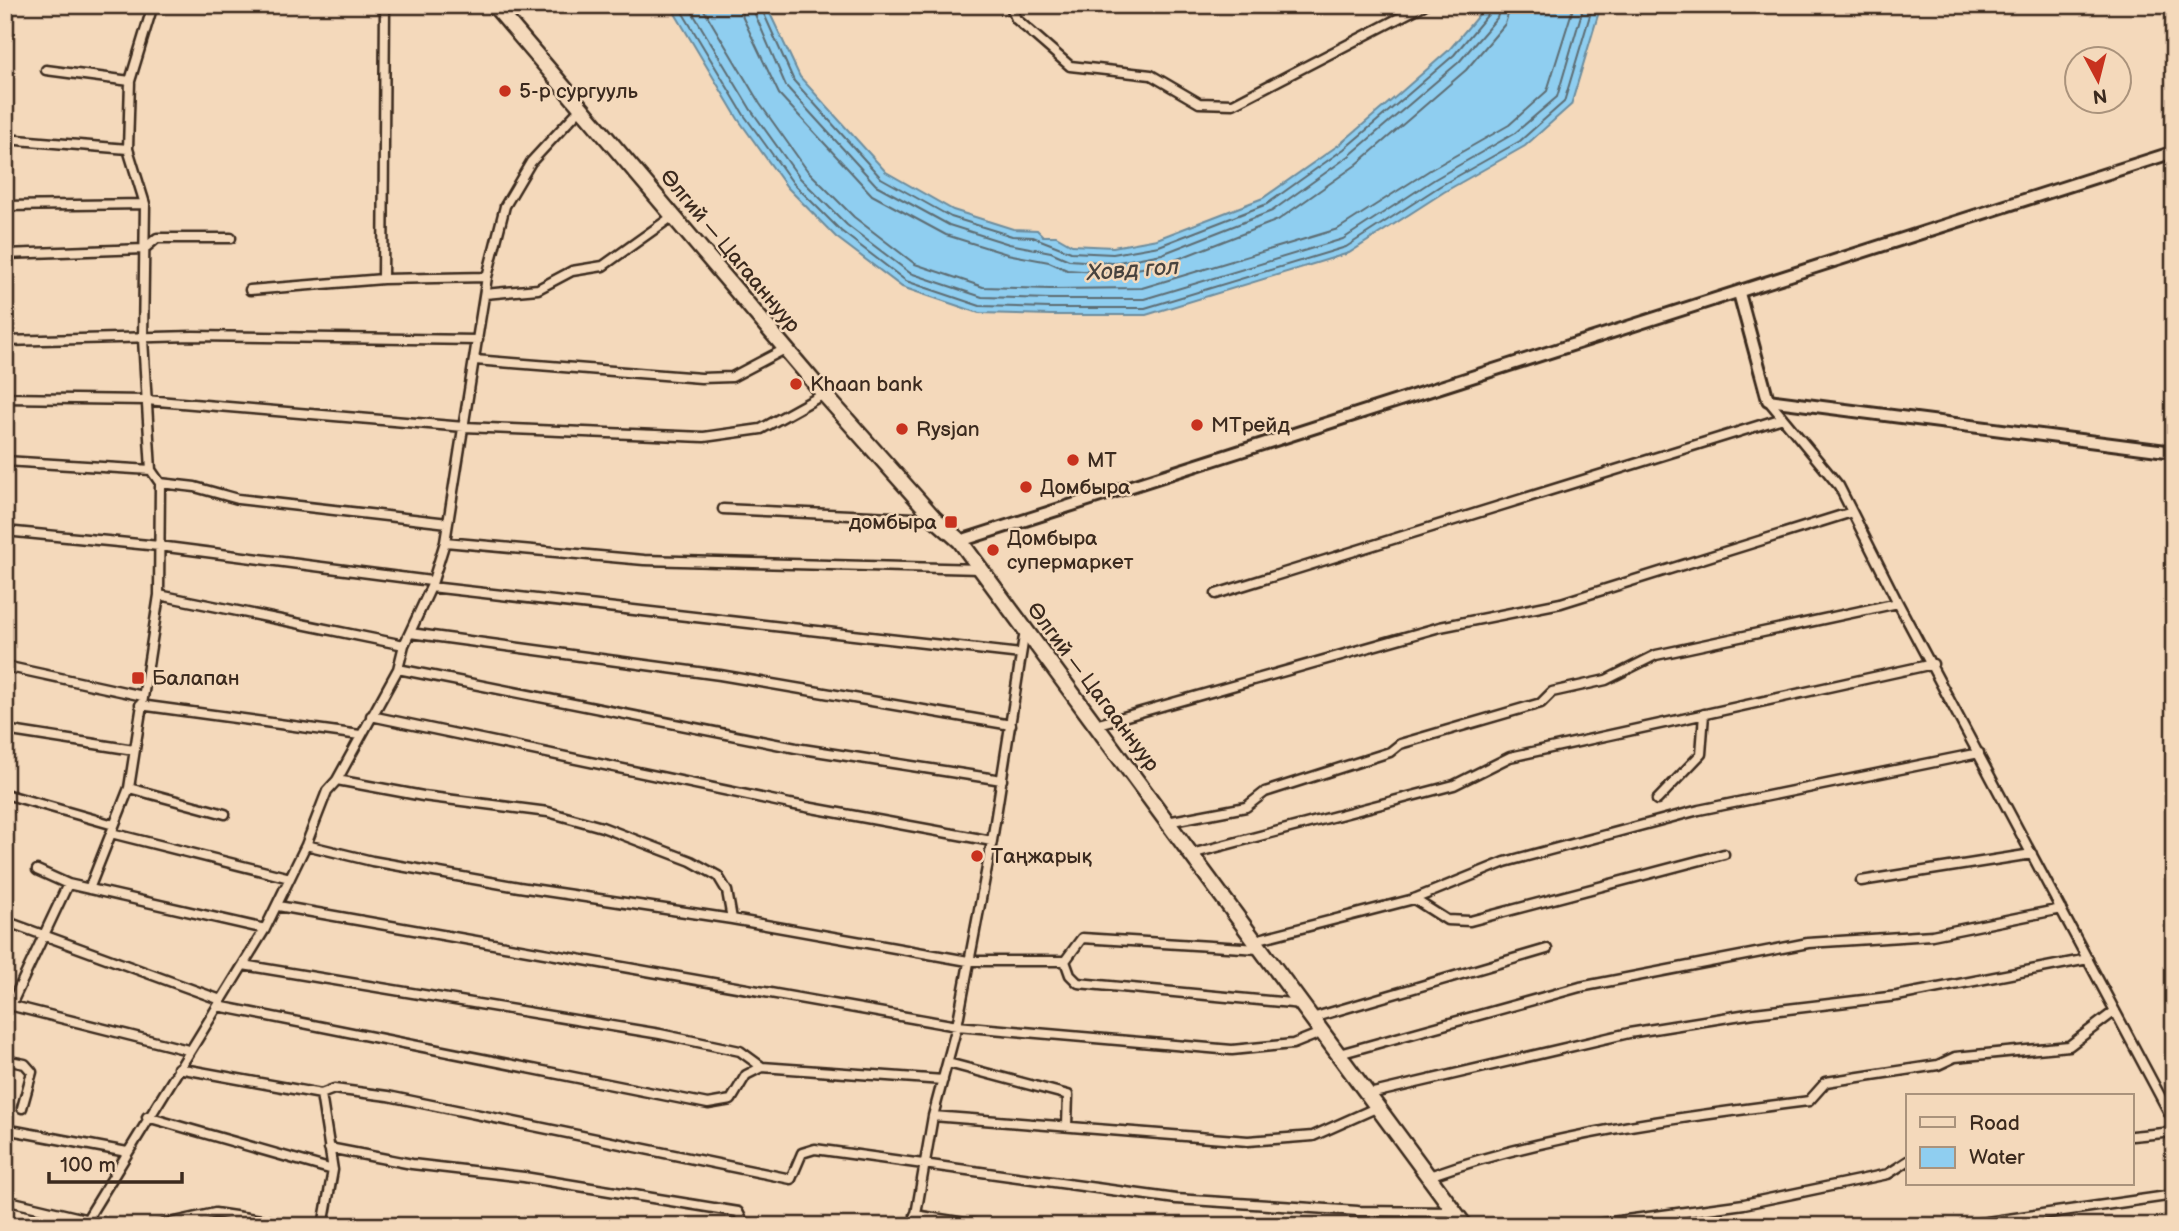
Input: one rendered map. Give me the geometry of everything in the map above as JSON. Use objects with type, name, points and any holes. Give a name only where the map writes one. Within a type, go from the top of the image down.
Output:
[{"type":"highway","name":"Өлгий — Цагааннуур","points":[[494,5],[824,394],[935,519],[960,541],[1465,1226]]},
{"type":"street","points":[[89,889],[129,789],[159,595],[160,482],[151,470],[143,339],[145,204],[128,149],[131,81],[153,5]]},
{"type":"street","points":[[383,278],[385,5]]},
{"type":"street","points":[[1010,5],[1017,19],[1070,66],[1151,75],[1199,103],[1233,104],[1424,5]]},
{"type":"street","points":[[46,70],[131,81]]},
{"type":"street","points":[[86,1222],[188,1050],[278,906],[327,791],[337,780],[398,669],[404,645],[431,584],[445,542],[487,278],[505,206],[514,186],[531,162],[581,108]]},
{"type":"street","points":[[5,139],[128,149]]},
{"type":"street","points":[[960,541],[2174,152]]},
{"type":"street","points":[[5,206],[145,204]]},
{"type":"street","points":[[485,294],[538,289],[572,271],[603,266],[673,216]]},
{"type":"street","points":[[5,254],[144,249],[157,239],[231,238]]},
{"type":"street","points":[[250,290],[383,278],[487,278]]},
{"type":"street","points":[[1739,293],[1768,400],[1839,486],[1898,603],[1933,664],[2174,1122]]},
{"type":"street","points":[[5,341],[193,336],[478,340]]},
{"type":"street","points":[[475,360],[701,378],[732,377],[785,349]]},
{"type":"street","points":[[5,398],[146,400],[464,427],[731,436],[761,429],[824,394]]},
{"type":"street","points":[[1768,400],[2174,452]]},
{"type":"street","points":[[1216,594],[1783,418]]},
{"type":"street","points":[[5,461],[151,470]]},
{"type":"street","points":[[160,482],[195,487],[238,499],[448,523]]},
{"type":"street","points":[[723,509],[935,519]]},
{"type":"street","points":[[1095,725],[1440,627],[1561,603],[1852,512]]},
{"type":"street","points":[[5,531],[159,546],[431,584],[1021,654]]},
{"type":"street","points":[[445,542],[644,560],[980,569]]},
{"type":"street","points":[[159,595],[404,645]]},
{"type":"street","points":[[1167,822],[1246,807],[1265,792],[1390,752],[1399,744],[1541,703],[1552,692],[1606,680],[1656,655],[1898,603]]},
{"type":"street","points":[[914,1226],[933,1116],[957,1026],[992,841],[1025,630]]},
{"type":"street","points":[[410,632],[720,675],[1011,725]]},
{"type":"street","points":[[1191,854],[1454,785],[1510,757],[1933,664]]},
{"type":"street","points":[[5,666],[143,695]]},
{"type":"street","points":[[398,669],[796,748],[1002,780]]},
{"type":"street","points":[[140,705],[360,735]]},
{"type":"street","points":[[1657,800],[1701,754],[1704,714]]},
{"type":"street","points":[[371,716],[790,804],[992,841]]},
{"type":"street","points":[[5,730],[134,750]]},
{"type":"street","points":[[1065,961],[1082,938],[1258,945],[1414,898],[1505,862],[1699,810],[1979,753]]},
{"type":"street","points":[[337,780],[422,796],[548,812],[603,827],[691,861],[718,876],[727,891],[732,919]]},
{"type":"street","points":[[129,789],[225,814]]},
{"type":"street","points":[[5,794],[113,829],[290,878]]},
{"type":"street","points":[[306,845],[372,861],[519,887],[732,919],[968,961],[1065,961]]},
{"type":"street","points":[[1414,898],[1447,920],[1470,921],[1724,854]]},
{"type":"street","points":[[1861,881],[2032,854]]},
{"type":"street","points":[[37,870],[68,884],[265,929]]},
{"type":"street","points":[[68,884],[45,938],[8,1004],[188,1050]]},
{"type":"street","points":[[278,906],[957,1026],[1232,1050],[1293,1044],[1323,1032]]},
{"type":"street","points":[[1339,1054],[1580,987],[1808,943],[1932,935],[2061,909]]},
{"type":"street","points":[[5,921],[219,1003],[708,1104],[731,1100],[746,1075],[762,1067],[943,1080]]},
{"type":"street","points":[[1312,1018],[1547,949]]},
{"type":"street","points":[[1368,1094],[1629,1033],[1754,1013],[1897,996],[2088,959]]},
{"type":"street","points":[[1065,961],[1070,975],[1077,983],[1302,1004]]},
{"type":"street","points":[[243,965],[660,1034],[740,1051],[762,1067]]},
{"type":"street","points":[[1429,1176],[1472,1161],[1550,1143],[1692,1116],[1808,1101],[1826,1082],[1938,1065],[1955,1057],[2069,1046],[2115,1011]]},
{"type":"street","points":[[5,1059],[25,1064],[32,1072],[22,1108]]},
{"type":"street","points":[[948,1063],[1068,1095],[1067,1125]]},
{"type":"street","points":[[178,1068],[321,1094],[334,1090],[388,1096],[791,1179],[802,1153],[815,1149],[1176,1199],[1358,1211],[1455,1212]]},
{"type":"street","points":[[321,1094],[333,1170],[323,1226]]},
{"type":"street","points":[[933,1116],[1248,1140],[1313,1136],[1378,1107]]},
{"type":"street","points":[[148,1117],[333,1170]]},
{"type":"street","points":[[5,1129],[127,1152]]},
{"type":"street","points":[[2134,1136],[2174,1132]]},
{"type":"street","points":[[329,1148],[412,1164],[524,1177],[738,1212],[746,1226]]},
{"type":"street","points":[[1583,1226],[1744,1204],[1888,1174],[1906,1162]]},
{"type":"street","points":[[1959,1226],[2174,1195]]},
{"type":"street","points":[[5,1200],[86,1222],[114,1226]]},
{"type":"street","points":[[157,1226],[215,1213],[301,1226]]},
{"type":"street","points":[[915,1216],[984,1226]]},
{"type":"water","name":"Ховд гол","points":[[670,5],[766,5],[800,77],[886,172],[953,210],[1013,229],[1037,230],[1043,236],[1056,236],[1072,245],[1113,247],[1157,239],[1263,198],[1340,144],[1399,94],[1449,50],[1487,5],[1601,5],[1571,105],[1525,146],[1444,192],[1349,253],[1146,315],[1050,315],[979,313],[902,287],[836,237],[787,187],[738,119]]},
{"type":"place","name":"5-р сургууль","points":[[505,91]]},
{"type":"place","name":"Khaan bank","points":[[796,384]]},
{"type":"place","name":"MTрейд","points":[[1197,425]]},
{"type":"place","name":"Rysjan","points":[[902,429]]},
{"type":"place","name":"МТ","points":[[1073,460]]},
{"type":"place","name":"Домбыра","points":[[1026,487]]},
{"type":"place","name":"домбыра","points":[[951,522]]},
{"type":"place","name":"Домбыра супермаркет","points":[[993,550]]},
{"type":"place","name":"Балапан","points":[[138,678]]},
{"type":"place","name":"Таңжарық","points":[[977,856]]}]
